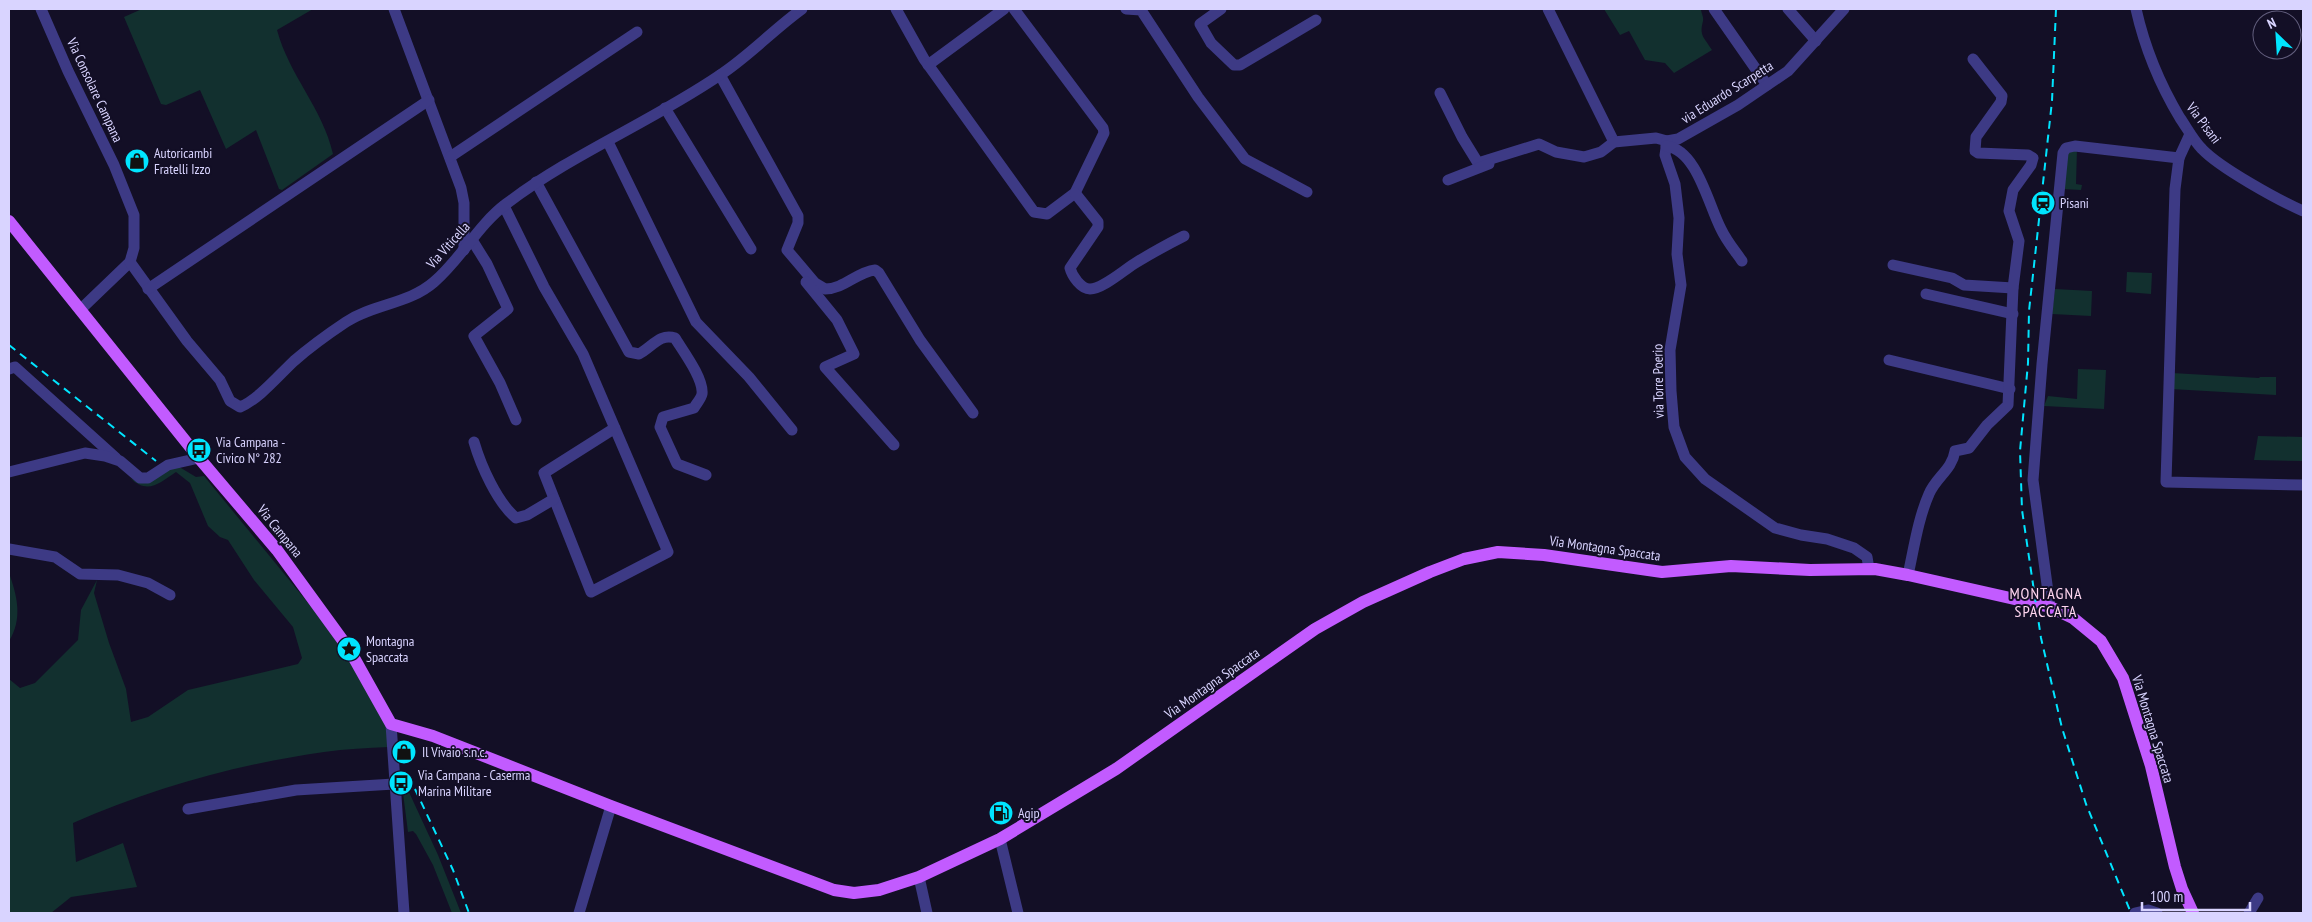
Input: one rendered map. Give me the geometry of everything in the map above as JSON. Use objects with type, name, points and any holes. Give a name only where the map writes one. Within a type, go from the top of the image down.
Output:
[{"type":"main road","name":"Via Campana","points":[[9,221],[199,458],[277,550],[350,649],[391,724]]},
{"type":"main road","name":"Via Montagna Spaccata","points":[[391,724],[433,736],[610,806],[834,890],[854,893],[879,890],[919,877],[1000,838],[1116,769],[1315,629],[1363,602],[1464,559],[1498,552],[1544,555],[1662,572],[1732,566],[1810,570],[1869,569],[1908,574],[2050,607],[2073,618],[2090,631],[2111,654],[2123,678],[2151,766],[2175,867],[2193,913]]},
{"type":"street","name":"Via Consolare Campana","points":[[41,9],[68,71],[114,165],[131,207],[135,229],[134,248],[130,262]]},
{"type":"street","points":[[394,9],[461,188],[464,203],[464,250]]},
{"type":"street","name":"Via Viticella","points":[[130,262],[187,341],[220,380],[230,401],[240,407],[296,359],[362,312],[401,302],[434,283],[504,206],[536,182],[608,142],[720,75],[802,9]]},
{"type":"street","points":[[896,9],[928,64],[1034,212],[1047,214],[1075,193],[1104,133],[1103,128],[1014,9]]},
{"type":"street","points":[[928,64],[1004,9]]},
{"type":"street","points":[[1126,9],[1142,9],[1198,97],[1245,159],[1307,192]]},
{"type":"street","points":[[1221,9],[1200,24],[1211,42],[1234,65],[1240,65],[1316,20]]},
{"type":"street","points":[[1548,9],[1614,142]]},
{"type":"street","points":[[1714,9],[1767,85]]},
{"type":"street","points":[[1788,9],[1816,41]]},
{"type":"street","name":"via Eduardo Scarpetta","points":[[1440,93],[1462,137],[1478,162],[1539,144],[1556,152],[1584,157],[1601,152],[1614,142],[1656,138],[1667,143],[1700,128],[1788,71],[1844,9]]},
{"type":"street","name":"Via Pisani","points":[[2136,9],[2143,39],[2157,77],[2190,134],[2202,149],[2214,160],[2303,211]]},
{"type":"street","points":[[450,157],[637,32]]},
{"type":"street","points":[[1908,574],[1922,517],[1932,487],[1948,470],[1955,451],[1969,448],[1987,425],[2008,405],[2013,288],[2019,241],[2009,211],[2013,190],[2034,158],[2028,154],[1978,153],[1975,151],[1976,137],[2001,102],[2002,96],[1973,59]]},
{"type":"street","points":[[720,75],[798,216],[798,223],[784,255],[837,320],[854,354],[825,367],[894,445]]},
{"type":"street","points":[[148,289],[429,100]]},
{"type":"street","points":[[665,108],[751,249]]},
{"type":"street","points":[[2190,134],[2179,158],[2175,189],[2166,482],[2303,485]]},
{"type":"street","points":[[608,142],[696,322],[749,377],[792,430]]},
{"type":"street","points":[[1667,143],[1688,158],[1722,231],[1742,261]]},
{"type":"street","name":"via Torre Poerio","points":[[1667,143],[1666,161],[1677,195],[1679,218],[1677,254],[1681,285],[1670,350],[1671,391],[1674,427],[1685,457],[1705,479],[1769,524],[1801,535],[1827,539],[1854,548],[1867,558],[1869,569]]},
{"type":"street","points":[[2050,607],[2034,480],[2040,382],[2063,153],[2066,148],[2075,146],[2179,158]]},
{"type":"street","points":[[1448,180],[1505,158],[1548,147]]},
{"type":"street","points":[[536,182],[629,352],[639,354],[661,338],[669,336],[675,338],[687,357],[701,383],[702,394],[694,408],[663,417],[660,427],[677,464],[706,475]]},
{"type":"street","points":[[1075,193],[1098,222],[1098,227],[1070,268],[1072,275],[1084,288],[1091,289],[1102,285],[1184,236]]},
{"type":"street","points":[[504,206],[544,287],[584,354],[615,428],[650,514],[668,552],[592,592],[544,473],[615,428]]},
{"type":"street","points":[[472,240],[488,264],[508,309],[474,336],[500,383],[516,420]]},
{"type":"street","points":[[787,250],[815,283],[825,289],[838,287],[875,270],[920,340],[973,413]]},
{"type":"street","points":[[80,310],[130,262]]},
{"type":"street","points":[[1893,265],[1952,278],[1964,285],[2013,288]]},
{"type":"street","points":[[1926,294],[2013,314]]},
{"type":"street","points":[[1889,360],[2010,389]]},
{"type":"street","points":[[9,369],[15,367],[140,478],[148,478],[168,465],[199,458]]},
{"type":"street","points":[[474,442],[481,465],[505,509],[516,518],[554,499]]},
{"type":"street","points":[[9,472],[85,453],[105,456],[120,461]]},
{"type":"street","points":[[9,549],[55,557],[80,574],[118,575],[148,583],[170,595]]},
{"type":"street","name":"Via Campana","points":[[391,724],[404,913]]},
{"type":"street","points":[[188,809],[296,790],[394,784]]},
{"type":"street","points":[[579,913],[610,806]]},
{"type":"street","points":[[1000,838],[1018,913]]},
{"type":"street","points":[[919,877],[927,913]]},
{"type":"street","points":[[2249,913],[2258,898]]},
{"type":"street","points":[[2137,913],[2148,910],[2157,913]]},
{"type":"green space","points":[[142,9],[313,9],[277,30],[289,62],[322,122],[333,154],[282,190],[279,189],[256,130],[226,149],[200,90],[166,105],[161,104],[124,17]]},
{"type":"green space","points":[[1604,9],[1701,9],[1703,20],[1702,33],[1712,50],[1674,73],[1665,63],[1645,60],[1629,31],[1620,35]]},
{"type":"green space","points":[[2077,148],[2076,184],[2082,185],[2081,190],[2063,189],[2065,152]]},
{"type":"green space","points":[[2127,272],[2152,273],[2151,294],[2126,292]]},
{"type":"green space","points":[[2055,289],[2092,291],[2091,316],[2052,314]]},
{"type":"green space","points":[[2078,369],[2106,370],[2104,409],[2044,406],[2048,396],[2077,399]]},
{"type":"green space","points":[[2172,373],[2259,378],[2276,377],[2276,395],[2171,389]]},
{"type":"green space","points":[[2258,436],[2303,437],[2303,461],[2254,460]]},
{"type":"green space","points":[[176,465],[196,477],[204,476],[331,631],[384,715],[389,747],[348,749],[260,763],[165,788],[73,823],[76,862],[123,843],[137,887],[71,897],[51,913],[9,913],[9,679],[20,688],[35,683],[78,640],[81,610],[97,580],[94,593],[109,643],[126,689],[131,722],[148,717],[188,690],[298,664],[302,658],[293,627],[254,580],[228,540],[220,537],[208,526],[190,483],[176,472],[153,486],[142,486],[130,478],[137,482]]},
{"type":"green space","points":[[9,573],[16,599],[17,615],[16,624],[9,641]]},
{"type":"green space","points":[[408,790],[438,855],[461,913],[452,913],[433,865],[416,834],[413,831],[408,832],[403,793]]},
{"type":"railway","points":[[2056,9],[2052,101],[2029,311],[2028,363],[2020,451],[2022,510],[2041,638],[2062,728],[2086,804],[2131,913]]},
{"type":"railway","points":[[9,345],[156,461]]},
{"type":"railway","points":[[415,789],[453,870],[469,913]]},
{"type":"place","name":"Autoricambi Fratelli Izzo","points":[[137,161]]},
{"type":"place","name":"Pisani","points":[[2043,203]]},
{"type":"place","name":"Via Campana - Civico N° 282","points":[[199,450]]},
{"type":"place","name":"Montagna Spaccata","points":[[349,649]]},
{"type":"place","name":"Il Vivaio s.n.c.","points":[[404,752]]},
{"type":"place","name":"Via Campana - Caserma Marina Militare","points":[[401,783]]},
{"type":"place","name":"Agip","points":[[1001,813]]},
{"type":"district","name":"MONTAGNA SPACCATA","points":[[2046,602]]}]
